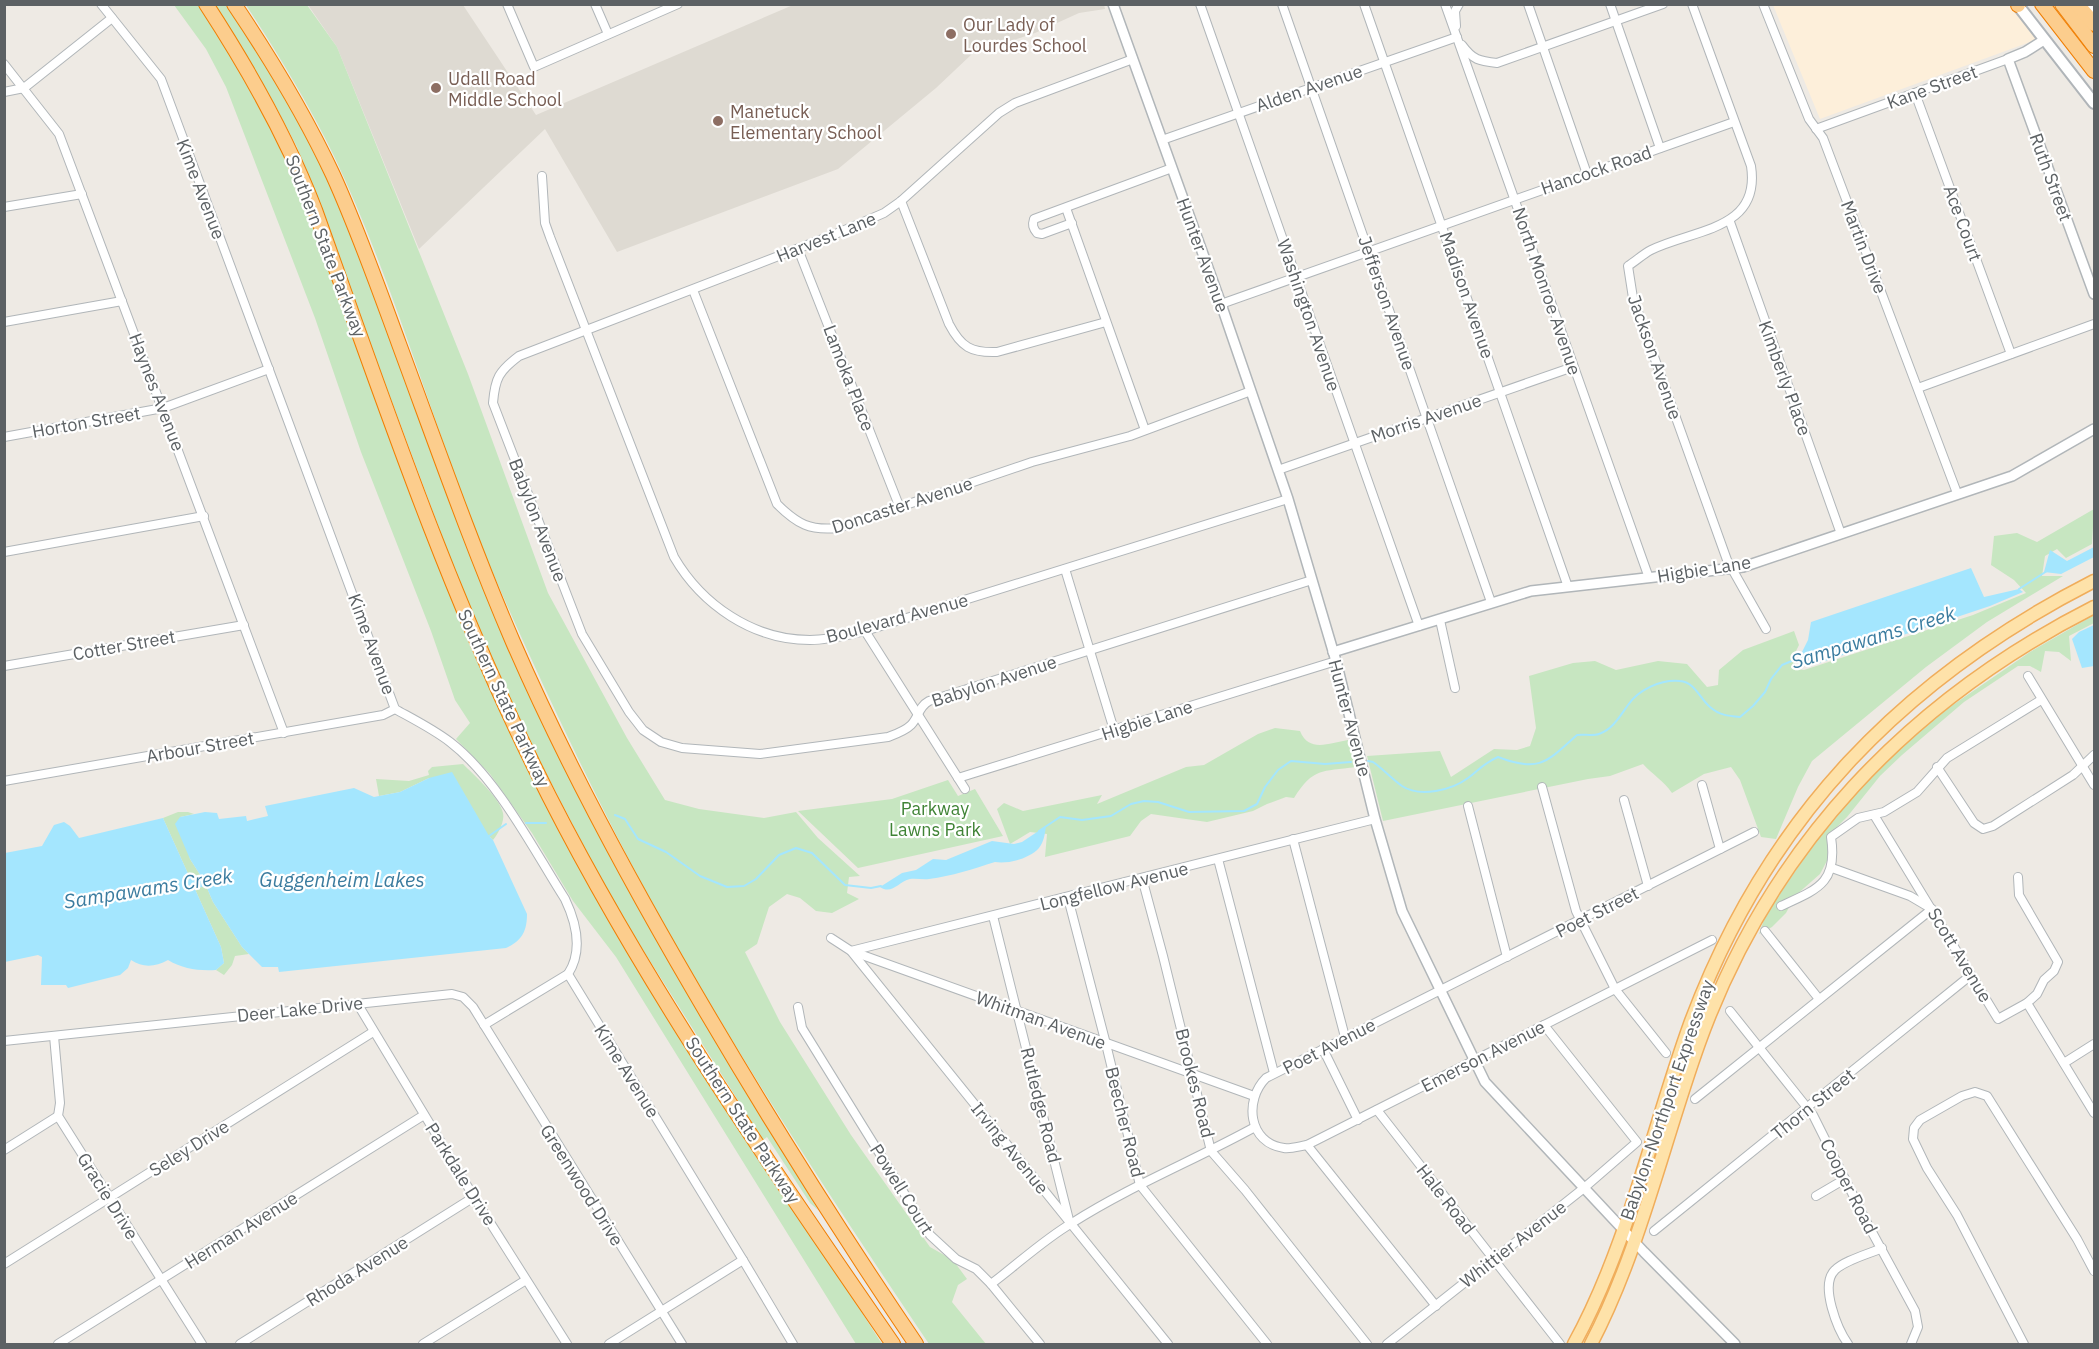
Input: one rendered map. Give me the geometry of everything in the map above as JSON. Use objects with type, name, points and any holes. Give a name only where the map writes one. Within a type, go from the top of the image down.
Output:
[{"type":"highway","name":"Southern State Parkway","points":[[206,4],[253,78],[296,165],[451,580],[492,676],[544,785],[609,907],[676,1018],[803,1213],[893,1344]]},
{"type":"highway","name":"Southern State Parkway","points":[[234,4],[288,88],[337,183],[370,264],[485,574],[532,685],[581,786],[638,893],[720,1035],[819,1197],[916,1344]]},
{"type":"highway","points":[[2042,4],[2094,71]]},
{"type":"highway","points":[[2062,4],[2094,46]]},
{"type":"highway","points":[[2077,4],[2094,24]]},
{"type":"main road","points":[[2087,4],[2094,15]]},
{"type":"main road","points":[[2018,5],[2094,104]]},
{"type":"main road","name":"Babylon-Northport Expressway","points":[[1574,1344],[1601,1287],[1687,1033],[1713,969],[1747,901],[1796,826],[1859,751],[1893,717],[1938,678],[2001,633],[2094,581]]},
{"type":"main road","name":"Babylon-Northport Expressway","points":[[1591,1344],[1610,1305],[1634,1241],[1696,1052],[1721,988],[1757,918],[1803,848],[1859,780],[1929,713],[2000,660],[2094,607]]},
{"type":"street","name":"Kime Avenue","points":[[101,4],[161,79],[395,709],[451,742],[492,786],[565,899],[573,915],[576,933],[574,965],[568,974],[793,1344]]},
{"type":"street","points":[[507,4],[534,67],[678,4]]},
{"type":"street","points":[[595,4],[608,34]]},
{"type":"street","name":"Hunter Avenue","points":[[1113,4],[1221,304],[1288,500],[1335,656],[1402,911],[1485,1083],[1622,1229],[1735,1344]]},
{"type":"street","name":"Washington Avenue","points":[[1200,4],[1419,626]]},
{"type":"street","name":"Jefferson Avenue","points":[[1282,4],[1491,602]]},
{"type":"street","name":"Madison Avenue","points":[[1364,4],[1568,587]]},
{"type":"street","name":"North Monroe Avenue","points":[[1445,4],[1649,578]]},
{"type":"street","points":[[1459,4],[1455,11],[1456,37],[1471,57],[1497,63],[1663,4]]},
{"type":"street","points":[[1528,4],[1587,174]]},
{"type":"street","points":[[1610,4],[1660,148]]},
{"type":"street","points":[[1692,4],[1751,166],[1753,178],[1751,194],[1744,207],[1730,222]]},
{"type":"street","name":"Martin Drive","points":[[1763,4],[1809,119],[1823,138],[1957,493]]},
{"type":"street","points":[[4,92],[24,88],[112,18]]},
{"type":"street","name":"Alden Avenue","points":[[1162,140],[1456,37]]},
{"type":"street","name":"Kane Street","points":[[1816,129],[2025,52],[2044,40]]},
{"type":"street","name":"Ruth Street","points":[[2007,59],[2094,294]]},
{"type":"street","name":"Harvest Lane","points":[[497,376],[506,365],[519,356],[798,249],[884,213],[901,201],[945,160],[1007,108],[1043,92],[1133,60]]},
{"type":"street","name":"Haynes Avenue","points":[[4,64],[59,134],[284,733]]},
{"type":"street","name":"Ace Court","points":[[1915,93],[2011,354]]},
{"type":"street","name":"Hancock Road","points":[[1221,304],[1734,122]]},
{"type":"street","points":[[1072,224],[1042,234],[1037,233],[1034,229],[1035,219],[1172,168]]},
{"type":"street","name":"Boulevard Avenue","points":[[542,176],[545,223],[664,535],[685,576],[716,607],[740,622],[771,635],[808,640],[826,639],[865,631],[1288,500]]},
{"type":"street","points":[[4,207],[82,194]]},
{"type":"street","points":[[901,201],[957,338],[968,348],[983,353],[997,352],[1106,322]]},
{"type":"street","points":[[1066,208],[1145,430]]},
{"type":"street","name":"Kimberly Place","points":[[1730,222],[1841,534]]},
{"type":"street","name":"Jackson Avenue","points":[[1730,222],[1649,250],[1628,266],[1633,298],[1732,569]]},
{"type":"street","name":"Lamoka Place","points":[[798,249],[900,508]]},
{"type":"street","name":"Doncaster Avenue","points":[[693,290],[777,504],[803,525],[820,530],[838,528],[1032,462],[1145,430],[1251,391]]},
{"type":"street","points":[[4,322],[122,301]]},
{"type":"street","points":[[1918,388],[2094,324]]},
{"type":"street","name":"Morris Avenue","points":[[1278,470],[1573,367]]},
{"type":"street","name":"Horton Street","points":[[4,437],[163,408],[269,369]]},
{"type":"street","name":"Babylon Avenue","points":[[497,376],[493,403],[582,634],[629,712],[643,730],[661,742],[682,748],[760,754],[888,737],[902,732],[912,724],[922,705],[929,701],[1312,580]]},
{"type":"street","name":"Higbie Lane","points":[[958,778],[1114,730],[1491,602],[1531,591],[1732,569],[2012,476],[2094,429]]},
{"type":"street","points":[[4,552],[204,516]]},
{"type":"street","points":[[1065,569],[1114,730]]},
{"type":"street","points":[[1732,569],[1766,629]]},
{"type":"street","points":[[1440,620],[1455,688]]},
{"type":"street","name":"Cotter Street","points":[[4,666],[244,624]]},
{"type":"street","points":[[865,631],[965,789]]},
{"type":"street","points":[[2028,676],[2094,785]]},
{"type":"street","points":[[1781,906],[1808,894],[1826,879],[1832,868],[1831,837],[1858,818],[1884,812],[1917,792],[1947,758],[2041,700]]},
{"type":"street","name":"Arbour Street","points":[[4,781],[383,716],[395,709]]},
{"type":"street","points":[[1937,767],[1974,823],[1983,829],[1993,826],[2073,775],[2094,755]]},
{"type":"street","points":[[1702,784],[1720,849]]},
{"type":"street","points":[[1542,787],[1580,920],[1615,989],[1666,1053]]},
{"type":"street","points":[[1624,800],[1648,886]]},
{"type":"street","points":[[1468,806],[1507,957]]},
{"type":"street","name":"Scott Avenue","points":[[1874,815],[1998,1019],[2027,1003]]},
{"type":"street","name":"Longfellow Avenue","points":[[851,951],[1376,819]]},
{"type":"street","name":"Poet Street","points":[[1440,990],[1754,832]]},
{"type":"street","points":[[1293,839],[1345,1037]]},
{"type":"street","points":[[1218,859],[1274,1073]]},
{"type":"street","points":[[1695,1099],[1932,909],[1910,896],[1832,868]]},
{"type":"street","points":[[2018,877],[2019,894],[2058,962],[2054,971],[2043,980],[2037,994],[2027,1003],[2094,1113]]},
{"type":"street","name":"Brookes Road","points":[[1142,878],[1211,1151],[1245,1190],[1367,1344]]},
{"type":"street","name":"Beecher Road","points":[[1068,898],[1140,1185],[1267,1344]]},
{"type":"street","name":"Rutledge Road","points":[[993,916],[1070,1224]]},
{"type":"street","points":[[1765,931],[1818,999]]},
{"type":"street","name":"Whitman Avenue","points":[[831,938],[851,951],[1254,1096]]},
{"type":"street","name":"Emerson Avenue","points":[[1256,1127],[1266,1140],[1285,1149],[1307,1145],[1712,940]]},
{"type":"street","name":"Irving Avenue","points":[[851,951],[1168,1344]]},
{"type":"street","points":[[484,1025],[568,974]]},
{"type":"street","name":"Thorn Street","points":[[1654,1231],[1971,975]]},
{"type":"street","name":"Poet Avenue","points":[[1254,1096],[1260,1084],[1274,1073],[1440,990]]},
{"type":"street","name":"Deer Lake Drive","points":[[4,1041],[452,994],[463,997],[473,1007],[484,1025]]},
{"type":"street","name":"Parkdale Drive","points":[[357,1003],[474,1197],[567,1344]]},
{"type":"street","name":"Powell Court","points":[[798,1007],[802,1028],[930,1235],[956,1259],[976,1269],[1040,1344]]},
{"type":"street","name":"Cooper Road","points":[[1730,1011],[1808,1108],[1917,1315],[1918,1327],[1911,1344]]},
{"type":"street","name":"Greenwood Drive","points":[[484,1025],[682,1344]]},
{"type":"street","name":"Whittier Avenue","points":[[1387,1344],[1584,1188],[1637,1142],[1544,1025]]},
{"type":"street","name":"Seley Drive","points":[[4,1264],[373,1032]]},
{"type":"street","points":[[4,1150],[58,1116],[60,1103],[54,1036]]},
{"type":"street","points":[[2064,1063],[2094,1044]]},
{"type":"street","points":[[1323,1049],[1358,1119]]},
{"type":"street","points":[[2024,1344],[1957,1215],[1916,1146],[1914,1128],[1920,1120],[1966,1094],[1981,1092],[1988,1096],[2078,1239],[2094,1270]]},
{"type":"street","points":[[991,1284],[1070,1224],[1140,1185],[1256,1127],[1251,1111],[1254,1096]]},
{"type":"street","name":"Hale Road","points":[[1377,1110],[1560,1344]]},
{"type":"street","name":"Herman Avenue","points":[[58,1344],[424,1114]]},
{"type":"street","name":"Gracie Drive","points":[[58,1116],[202,1344]]},
{"type":"street","points":[[1307,1145],[1436,1306]]},
{"type":"street","points":[[1816,1196],[1845,1179]]},
{"type":"street","name":"Rhoda Avenue","points":[[240,1344],[474,1197]]},
{"type":"street","points":[[1848,1344],[1835,1319],[1829,1290],[1830,1276],[1838,1267],[1882,1248]]},
{"type":"street","points":[[609,1344],[743,1260]]},
{"type":"street","points":[[423,1344],[526,1280]]},
{"type":"shaded area","name":"Manetuck Elementary School","points":[[1104,4],[1105,9],[1079,13],[1035,33],[972,54],[936,88],[838,169],[617,252],[545,129],[419,249],[337,47],[308,5],[463,5],[536,115],[793,5]]},
{"type":"shaded area","points":[[1773,5],[2011,5],[2038,39],[1820,119]]},
{"type":"green space","points":[[174,5],[198,5],[227,46],[255,93],[304,194],[376,397],[469,642],[498,707],[580,869],[619,934],[882,1344],[856,1344],[616,957],[573,901],[532,833],[490,774],[456,739],[470,723],[455,700],[431,631],[361,452],[315,318],[226,87],[206,49]]},
{"type":"green space","points":[[214,5],[228,5],[283,92],[331,185],[359,251],[499,626],[774,1136],[818,1210],[810,1203],[767,1137],[763,1140],[628,926],[527,736],[463,592],[297,147],[258,74]]},
{"type":"green space","points":[[246,5],[307,5],[337,47],[468,374],[548,593],[627,738],[665,800],[699,809],[764,818],[796,812],[818,838],[860,876],[849,877],[847,893],[859,899],[832,913],[816,911],[800,898],[787,894],[769,907],[757,944],[745,952],[780,1022],[851,1135],[930,1247],[953,1260],[967,1279],[958,1285],[952,1302],[986,1344],[929,1344],[786,1126],[717,1015],[651,901],[611,825],[537,672],[479,540],[358,209],[314,117]]},
{"type":"green space","points":[[2094,509],[2092,544],[2066,558],[2057,549],[2045,556],[2042,576],[2063,576],[1987,622],[1926,667],[1812,761],[1798,787],[1776,839],[1761,837],[1740,780],[1731,767],[1704,774],[1672,793],[1643,764],[1610,776],[1383,821],[1367,756],[1440,751],[1451,777],[1494,749],[1517,750],[1530,746],[1536,728],[1529,676],[1573,663],[1595,661],[1616,670],[1658,661],[1687,664],[1707,687],[1718,685],[1719,670],[1743,650],[1794,631],[1799,645],[1793,657],[1797,669],[1804,670],[1973,615],[2026,593],[2014,580],[1991,565],[1994,536],[2017,533],[2037,542]]},
{"type":"green space","points":[[2094,615],[2094,623],[2069,636],[2071,661],[2059,652],[2045,651],[2041,672],[2030,666],[2018,666],[1964,702],[1902,755],[1880,776],[1831,833],[1830,855],[1820,874],[1795,896],[1786,913],[1772,927],[1759,934],[1766,914],[1831,819],[1848,799],[1912,737],[1947,709],[2030,652]]},
{"type":"green space","points":[[1275,728],[1300,731],[1309,742],[1320,745],[1348,740],[1356,767],[1319,773],[1307,781],[1294,798],[1286,797],[1253,811],[1207,822],[1151,814],[1141,821],[1130,836],[1045,857],[1047,834],[1030,832],[1010,844],[997,809],[1004,803],[1023,811],[1102,795],[1097,804],[1186,767],[1204,765],[1258,734]]},
{"type":"green space","points":[[463,764],[486,787],[501,807],[503,820],[493,840],[429,778],[400,792],[379,796],[376,779],[409,781],[429,775],[428,771],[432,767]]},
{"type":"green space","name":"Parkway Lawns Park","points":[[948,780],[958,796],[975,789],[1003,836],[858,868],[798,811],[892,799]]},
{"type":"green space","points":[[178,812],[194,814],[180,817],[190,859],[204,881],[213,902],[249,954],[235,956],[232,965],[224,975],[216,970],[224,963],[221,947],[163,818]]},
{"type":"water","points":[[2094,547],[2094,557],[2061,574],[2044,572],[2050,550],[2067,561]]},
{"type":"water","points":[[1971,568],[1984,597],[2019,589],[2023,592],[1990,606],[1813,665],[1804,664],[1799,658],[1808,640],[1811,622]]},
{"type":"water","points":[[2094,625],[2094,666],[2082,668],[2072,639],[2079,632]]},
{"type":"water","name":"Guggenheim Lakes","points":[[452,772],[493,840],[527,914],[526,926],[522,935],[506,948],[279,972],[278,967],[262,967],[242,947],[213,902],[204,881],[190,859],[175,824],[180,817],[205,812],[217,813],[219,819],[246,816],[247,821],[268,816],[265,806],[354,788],[374,797],[400,792],[429,778]]},
{"type":"water","points":[[163,818],[221,947],[224,963],[216,970],[203,970],[191,969],[168,960],[149,966],[131,960],[128,968],[120,975],[68,988],[66,985],[41,985],[42,957],[38,955],[5,962],[5,853],[42,846],[54,825],[64,822],[79,838]]},
{"type":"water","points":[[1046,826],[1041,846],[1024,858],[995,862],[938,878],[910,879],[888,890],[880,887],[902,873],[916,870],[933,859],[946,860],[992,841],[1014,844],[1022,842]]},
{"type":"waterway","name":"Sampawams Creek","points":[[2019,589],[2047,571]]},
{"type":"waterway","name":"Sampawams Creek","points":[[1368,761],[1373,762],[1409,790],[1427,792],[1445,789],[1468,778],[1498,757],[1523,764],[1542,762],[1558,752],[1577,735],[1597,735],[1604,732],[1644,690],[1665,682],[1680,681],[1690,684],[1713,710],[1724,715],[1740,717],[1765,692],[1771,679],[1782,665],[1799,658]]},
{"type":"waterway","name":"Sampawams Creek","points":[[1039,831],[1060,817],[1082,820],[1111,816],[1131,804],[1144,801],[1158,802],[1189,812],[1244,811],[1257,804],[1265,787],[1278,770],[1291,761],[1325,764],[1351,762]]},
{"type":"waterway","name":"Sampawams Creek","points":[[615,815],[625,819],[638,839],[666,852],[700,876],[727,887],[744,886],[756,879],[779,855],[796,848],[812,853],[845,885],[871,888],[881,886]]},
{"type":"waterway","points":[[526,823],[546,823]]},
{"type":"waterway","name":"Sampawams Creek","points":[[489,836],[506,824]]},
{"type":"waterway","name":"Sampawams Creek","points":[[177,885],[219,878]]},
{"type":"place","name":"Our Lady of Lourdes School","points":[[951,34]]},
{"type":"place","name":"Udall Road Middle School","points":[[436,88]]},
{"type":"place","name":"Manetuck Elementary School","points":[[718,121]]}]
